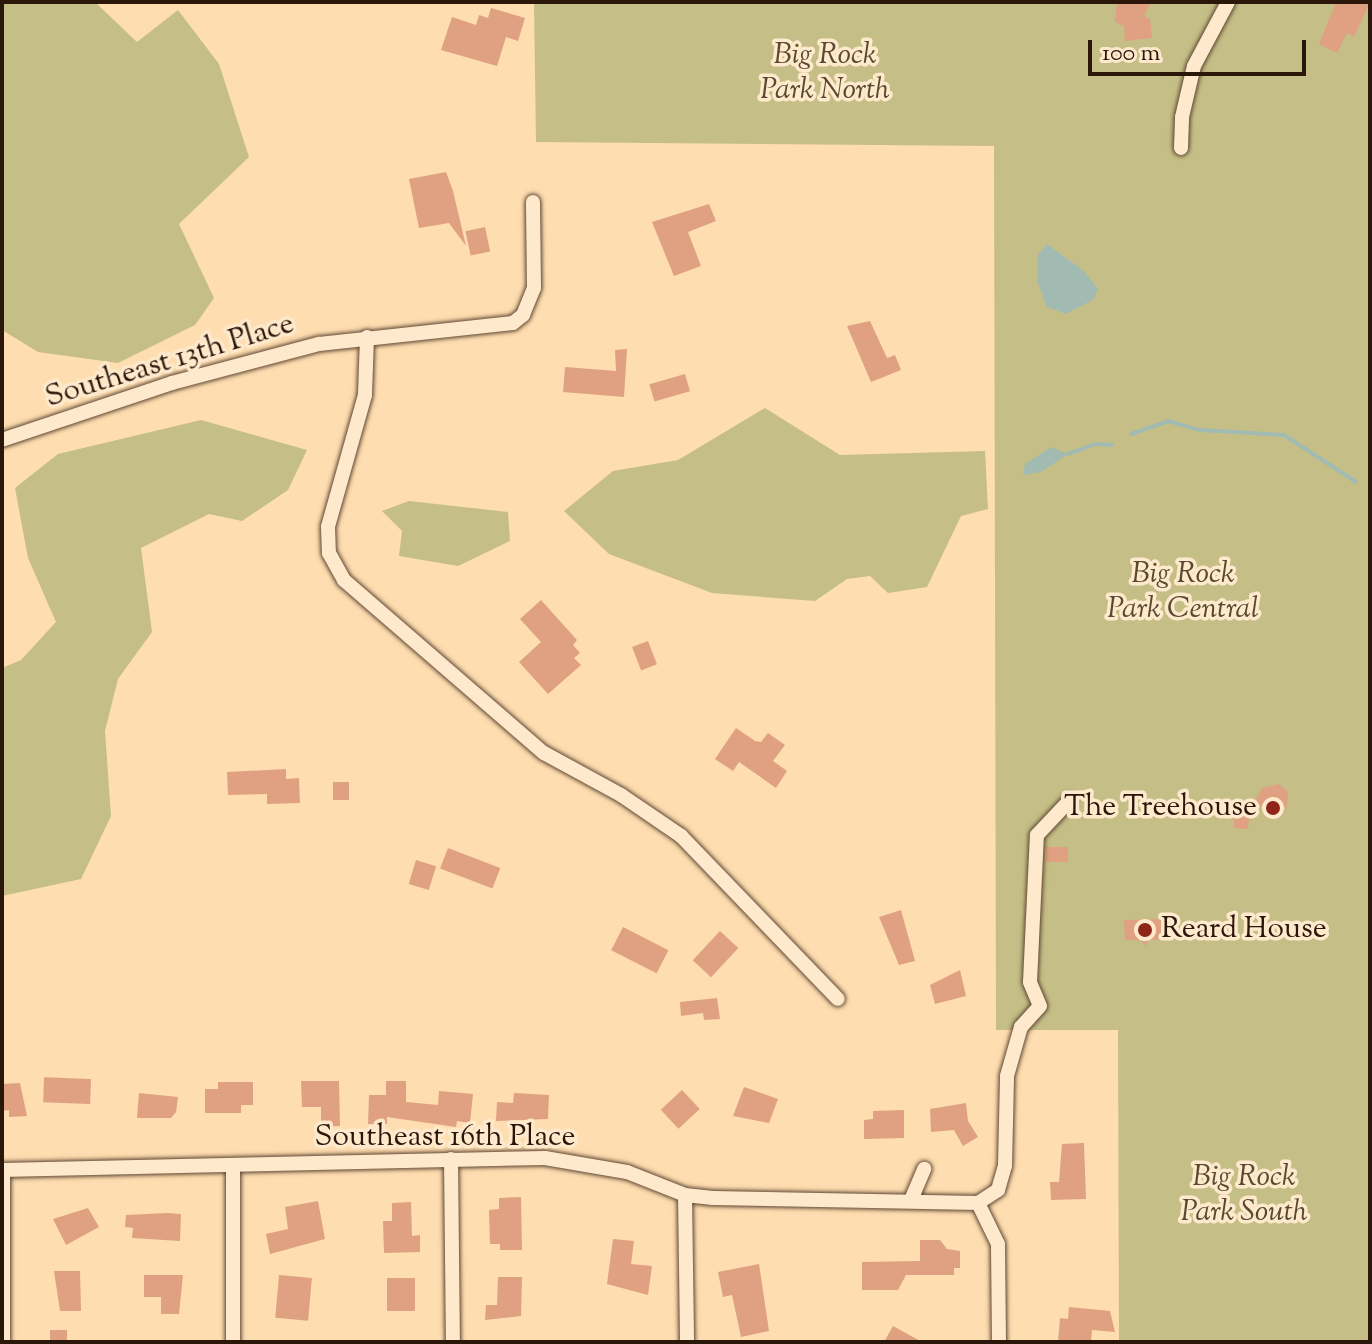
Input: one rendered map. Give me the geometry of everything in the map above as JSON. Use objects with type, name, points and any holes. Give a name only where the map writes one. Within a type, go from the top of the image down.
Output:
[{"type":"street","points":[[1181,148],[1182,117],[1194,66],[1228,2]]},
{"type":"street","name":"Southeast 13th Place","points":[[2,440],[246,361],[367,337],[497,327],[523,315],[534,288],[533,202]]},
{"type":"street","points":[[367,337],[365,395],[328,527],[329,553],[344,580],[544,753],[621,795],[681,836],[838,999]]},
{"type":"street","points":[[999,1342],[998,1244],[978,1203],[998,1190],[1005,1166],[1007,1076],[1021,1027],[1040,1006],[1030,982],[1037,835],[1069,801]]},
{"type":"street","name":"Southeast 16th Place","points":[[3,1170],[545,1158],[593,1164],[685,1195],[978,1203]]},
{"type":"street","points":[[451,1159],[453,1342]]},
{"type":"street","points":[[233,1165],[233,1342]]},
{"type":"street","points":[[911,1200],[924,1169]]},
{"type":"street","points":[[3,1170],[3,1342]]},
{"type":"street","points":[[685,1195],[687,1342]]},
{"type":"green space","points":[[2,2],[95,2],[137,42],[178,10],[219,64],[249,157],[179,224],[214,298],[195,325],[118,363],[38,352],[2,330]]},
{"type":"green space","name":"Big Rock Park Central","points":[[534,2],[1370,2],[1370,1342],[1119,1342],[1118,1030],[996,1030],[994,146],[536,142]]},
{"type":"green space","points":[[765,408],[840,455],[985,451],[988,509],[961,516],[927,587],[888,593],[870,576],[847,579],[815,601],[712,593],[609,554],[564,511],[613,471],[678,460]]},
{"type":"green space","points":[[201,420],[307,450],[288,490],[242,521],[209,514],[141,548],[152,632],[118,679],[105,731],[111,816],[81,879],[2,896],[2,668],[21,660],[56,622],[28,558],[15,488],[58,454]]},
{"type":"green space","points":[[409,501],[508,512],[510,541],[458,566],[399,556],[402,531],[382,511]]},
{"type":"water","points":[[1047,244],[1084,271],[1098,289],[1094,299],[1066,314],[1047,307],[1037,281],[1038,255]]},
{"type":"water","points":[[1051,447],[1068,454],[1041,472],[1023,475],[1025,464]]},
{"type":"building","points":[[1151,2],[1144,16],[1150,19],[1152,38],[1125,41],[1124,26],[1115,22],[1117,4]]},
{"type":"building","points":[[1336,2],[1370,2],[1354,37],[1347,33],[1337,53],[1319,44]]},
{"type":"building","points":[[491,8],[525,18],[518,41],[506,37],[497,66],[441,50],[452,17],[476,25],[479,15],[488,18]]},
{"type":"building","points":[[446,172],[466,246],[449,223],[419,228],[409,179]]},
{"type":"building","points":[[709,204],[716,221],[688,232],[701,266],[674,276],[652,222]]},
{"type":"building","points":[[485,227],[490,251],[471,256],[465,231]]},
{"type":"building","points":[[870,321],[887,358],[895,355],[901,370],[871,382],[847,326]]},
{"type":"building","points":[[627,349],[624,397],[563,392],[565,367],[616,371],[615,350]]},
{"type":"building","points":[[685,374],[690,391],[654,402],[649,384]]},
{"type":"building","points":[[541,600],[577,640],[573,645],[580,653],[574,658],[581,665],[548,694],[519,662],[541,642],[520,619]]},
{"type":"building","points":[[648,641],[657,664],[641,670],[632,647]]},
{"type":"building","points":[[736,728],[755,741],[761,742],[768,733],[785,745],[773,761],[787,771],[776,788],[739,762],[733,771],[715,759]]},
{"type":"building","points":[[286,769],[286,779],[299,778],[300,803],[267,804],[267,794],[228,795],[227,772]]},
{"type":"building","points":[[333,782],[349,782],[349,800],[333,800]]},
{"type":"building","name":"The Treehouse","points":[[1279,784],[1288,792],[1287,806],[1275,812],[1254,802],[1262,788]]},
{"type":"building","points":[[1250,810],[1248,829],[1234,828],[1234,811]]},
{"type":"building","points":[[1046,847],[1068,847],[1068,862],[1046,862]]},
{"type":"building","points":[[448,848],[500,868],[492,889],[440,869]]},
{"type":"building","points":[[416,860],[436,866],[429,890],[409,884]]},
{"type":"building","points":[[901,910],[915,961],[899,965],[879,917]]},
{"type":"building","name":"Reard House","points":[[1165,919],[1166,940],[1149,940],[1145,946],[1141,940],[1125,940],[1124,920]]},
{"type":"building","points":[[623,927],[668,950],[657,973],[611,950]]},
{"type":"building","points":[[720,931],[738,948],[711,977],[693,960]]},
{"type":"building","points":[[960,970],[966,996],[935,1004],[930,985]]},
{"type":"building","points":[[717,998],[720,1019],[704,1020],[703,1013],[681,1016],[680,1002]]},
{"type":"building","points":[[44,1077],[91,1079],[90,1104],[43,1102]]},
{"type":"building","points":[[301,1081],[339,1081],[340,1126],[321,1127],[321,1107],[302,1107]]},
{"type":"building","points":[[386,1081],[406,1081],[406,1102],[438,1105],[439,1091],[473,1094],[470,1123],[457,1121],[456,1127],[387,1117],[387,1124],[368,1124],[369,1095],[386,1095]]},
{"type":"building","points":[[218,1082],[253,1082],[253,1105],[241,1105],[241,1113],[205,1113],[205,1089],[218,1089]]},
{"type":"building","points":[[20,1083],[27,1116],[9,1117],[9,1110],[2,1111],[2,1084]]},
{"type":"building","points":[[744,1087],[778,1099],[769,1123],[733,1116]]},
{"type":"building","points":[[682,1090],[700,1109],[679,1129],[661,1110]]},
{"type":"building","points":[[139,1093],[178,1097],[176,1112],[171,1118],[137,1118]]},
{"type":"building","points":[[514,1093],[549,1095],[548,1119],[496,1121],[497,1102],[513,1103]]},
{"type":"building","points":[[966,1103],[968,1121],[978,1137],[963,1146],[954,1130],[931,1132],[930,1109]]},
{"type":"building","points":[[904,1110],[904,1138],[864,1139],[864,1120],[873,1119],[873,1111]]},
{"type":"building","points":[[1084,1143],[1086,1199],[1051,1200],[1050,1182],[1059,1182],[1062,1144]]},
{"type":"building","points":[[521,1197],[522,1250],[500,1250],[500,1244],[490,1244],[489,1210],[499,1209],[499,1198]]},
{"type":"building","points":[[318,1201],[325,1239],[270,1254],[266,1234],[288,1229],[285,1207]]},
{"type":"building","points":[[411,1202],[412,1236],[420,1235],[420,1252],[384,1253],[383,1221],[392,1221],[392,1203]]},
{"type":"building","points":[[88,1208],[99,1227],[66,1245],[53,1219]]},
{"type":"building","points":[[181,1214],[180,1241],[132,1238],[133,1228],[125,1227],[126,1215]]},
{"type":"building","points":[[613,1239],[634,1241],[631,1264],[652,1266],[648,1295],[607,1284]]},
{"type":"building","points":[[920,1240],[940,1240],[947,1249],[960,1251],[960,1268],[954,1268],[954,1275],[906,1275],[898,1290],[862,1290],[862,1262],[920,1261]]},
{"type":"building","points":[[759,1264],[769,1331],[741,1337],[732,1295],[723,1297],[718,1272]]},
{"type":"building","points":[[54,1271],[80,1271],[81,1311],[60,1311]]},
{"type":"building","points":[[144,1275],[183,1275],[179,1314],[161,1314],[161,1297],[144,1297]]},
{"type":"building","points":[[279,1275],[312,1278],[308,1321],[275,1318]]},
{"type":"building","points":[[498,1277],[522,1277],[521,1316],[485,1320],[486,1305],[497,1305]]},
{"type":"building","points":[[387,1278],[415,1278],[415,1311],[387,1311]]},
{"type":"building","points":[[1069,1307],[1110,1311],[1115,1332],[1092,1330],[1091,1342],[1058,1342],[1060,1318],[1068,1319]]},
{"type":"building","points":[[893,1326],[922,1342],[884,1342]]},
{"type":"building","points":[[50,1330],[67,1330],[67,1342],[50,1342]]},
{"type":"waterway","points":[[1131,434],[1168,421],[1199,430],[1284,435],[1356,482]]},
{"type":"waterway","points":[[1068,454],[1095,444],[1112,445]]},
{"type":"place","name":"The Treehouse","points":[[1273,808]]},
{"type":"place","name":"Reard House","points":[[1145,930]]},
{"type":"park label","name":"Big Rock Park North","points":[[825,73]]},
{"type":"park label","name":"Big Rock Park South","points":[[1244,1195]]}]
